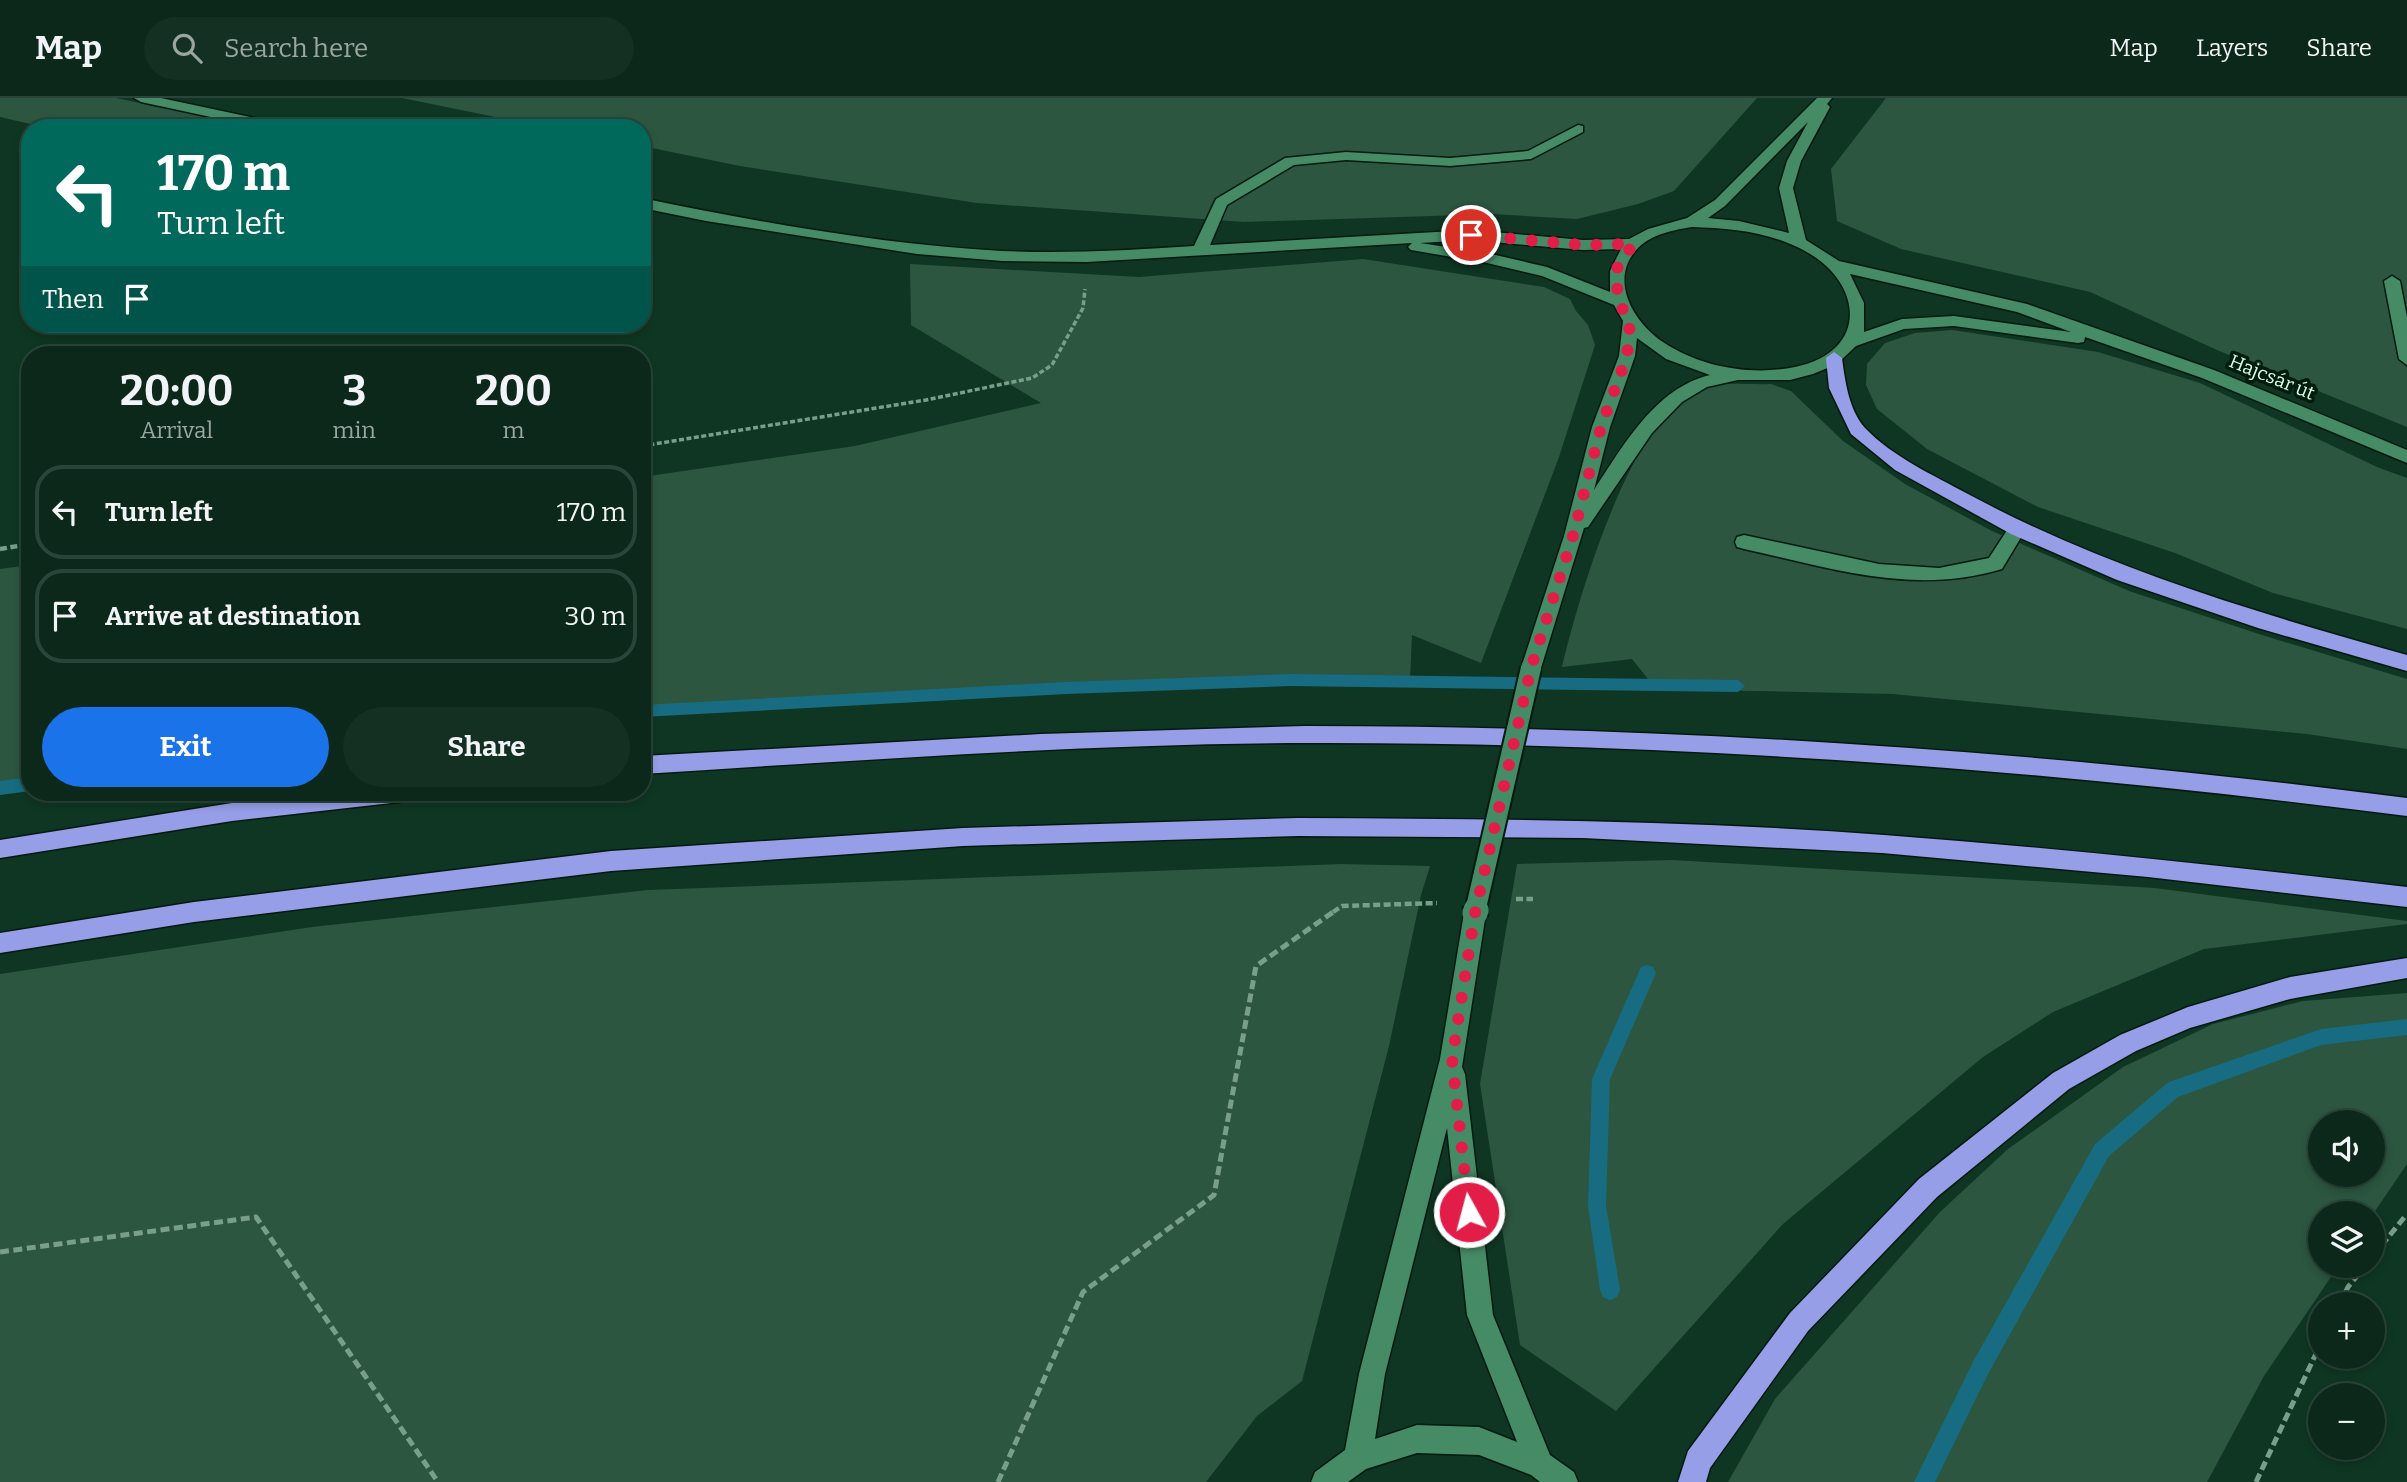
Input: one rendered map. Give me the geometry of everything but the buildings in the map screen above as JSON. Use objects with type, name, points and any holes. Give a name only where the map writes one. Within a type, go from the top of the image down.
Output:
[{"type":"highway","points":[[1834,358],[1837,388],[1857,430],[1901,466],[2017,528],[2124,575],[2258,620],[2407,663]]},
{"type":"highway","points":[[651,764],[959,746],[1272,735],[1571,738],[1851,750],[2070,768],[2407,807]]},
{"type":"highway","points":[[0,849],[232,812],[329,801]]},
{"type":"highway","points":[[0,943],[194,912],[611,861],[963,837],[1298,827],[1583,829],[1882,844],[2148,867],[2407,897]]},
{"type":"highway","points":[[1692,1482],[1698,1461],[1799,1322],[1928,1188],[2061,1081],[2128,1044],[2189,1018],[2290,988],[2407,968]]},
{"type":"street","points":[[141,98],[240,119]]},
{"type":"street","points":[[1692,222],[1720,203],[1779,141],[1826,98]]},
{"type":"street","points":[[1800,242],[1786,188],[1794,161],[1826,98]]},
{"type":"street","points":[[1199,252],[1221,202],[1290,160],[1346,156],[1450,162],[1531,155],[1578,129]]},
{"type":"street","points":[[651,205],[917,249],[1002,256],[1087,257],[1199,252],[1471,235],[1583,245],[1633,244],[1669,226],[1692,222],[1728,222],[1765,229],[1800,242],[1834,265],[1854,291],[1857,304],[1860,318],[1851,342],[1834,358],[1808,371],[1774,376],[1738,375],[1694,365],[1657,346],[1630,322],[1618,301],[1616,270],[1633,244]]},
{"type":"street","points":[[1362,240],[1487,258],[1547,272],[1618,301]]},
{"type":"street","name":"Hajcsár út","points":[[1834,265],[2021,308],[2208,374],[2407,457]]},
{"type":"street","points":[[2392,281],[2407,359]]},
{"type":"street","name":"Hajcsár út","points":[[1851,342],[1902,324],[1954,321],[2118,344]]},
{"type":"street","points":[[1357,1458],[1372,1374],[1452,1059],[1475,913],[1531,668],[1573,536],[1601,427],[1627,356],[1630,322]]},
{"type":"street","points":[[1573,536],[1643,434],[1668,404],[1693,386],[1738,375]]},
{"type":"street","points":[[1745,542],[1879,571],[1939,575],[1995,564],[2017,528]]},
{"type":"street","points":[[1452,1059],[1480,1315],[1540,1465]]},
{"type":"street","points":[[1325,1482],[1357,1458],[1417,1439],[1479,1441],[1540,1465],[1564,1482]]},
{"type":"path","points":[[651,445],[926,400],[1032,378],[1052,365],[1083,308],[1087,257]]},
{"type":"path","points":[[0,549],[21,546]]},
{"type":"path","points":[[1505,900],[1533,899]]},
{"type":"path","points":[[998,1482],[1083,1292],[1214,1195],[1256,966],[1342,906],[1451,902]]},
{"type":"path","points":[[2385,1241],[2407,1214]]},
{"type":"path","points":[[0,1252],[256,1217],[438,1482]]},
{"type":"path","points":[[2256,1482],[2309,1369]]},
{"type":"green space","points":[[0,98],[116,98],[216,119],[21,119],[21,122],[0,117]]},
{"type":"green space","points":[[402,98],[1757,98],[1674,191],[1638,204],[1577,219],[1492,214],[1244,222],[977,203],[740,166],[651,148],[651,119],[506,119]]},
{"type":"green space","points":[[1886,98],[2407,98],[2407,427],[2217,350],[2090,292],[1901,249],[1837,221],[1831,169]]},
{"type":"green space","points":[[1363,259],[1544,287],[1570,299],[1588,325],[1595,345],[1559,457],[1481,663],[1412,635],[1410,679],[1288,675],[651,706],[651,476],[855,446],[1041,403],[911,325],[910,264],[1139,277]]},
{"type":"green space","points":[[1952,330],[2098,352],[2200,383],[2377,467],[2407,478],[2407,629],[2273,593],[2175,553],[2038,507],[1927,449],[1877,409],[1866,385],[1867,364],[1885,343],[1915,333]]},
{"type":"green space","points":[[1771,384],[1791,391],[1843,441],[1905,484],[1992,531],[2129,591],[2407,679],[2407,749],[2307,734],[1893,694],[1656,689],[1632,659],[1562,667],[1595,555],[1631,468],[1652,431],[1676,403],[1701,386]]},
{"type":"green space","points":[[21,566],[21,781],[0,784],[0,569]]},
{"type":"green space","points":[[1672,860],[2155,888],[2407,921],[2407,924],[2204,949],[2053,1012],[1983,1057],[1783,1224],[1616,1411],[1520,1345],[1480,1084],[1517,864]]},
{"type":"green space","points":[[1341,864],[1430,866],[1421,895],[1389,1046],[1302,1381],[1257,1416],[1206,1482],[0,1482],[0,974],[312,927],[648,890]]},
{"type":"green space","points":[[2407,993],[2407,1164],[2382,1201],[2308,1201],[2308,1278],[2330,1278],[2321,1292],[2308,1292],[2308,1311],[2264,1376],[2207,1482],[1728,1482],[1775,1399],[1940,1212],[2008,1149],[2123,1067],[2213,1024],[2303,1001]]},
{"type":"waterway","points":[[651,711],[1066,688],[1290,680],[1738,686]]},
{"type":"waterway","points":[[0,788],[21,785]]},
{"type":"waterway","points":[[1610,1290],[1597,1206],[1601,1079],[1647,973]]},
{"type":"waterway","points":[[1924,1482],[1981,1367],[2102,1150],[2172,1090],[2321,1037],[2407,1027]]},
{"type":"route","points":[[1469,1212],[1452,1059],[1475,913],[1531,668],[1573,536],[1601,427],[1627,356],[1630,322],[1618,301],[1616,270],[1633,244],[1583,245],[1471,235]]}]
